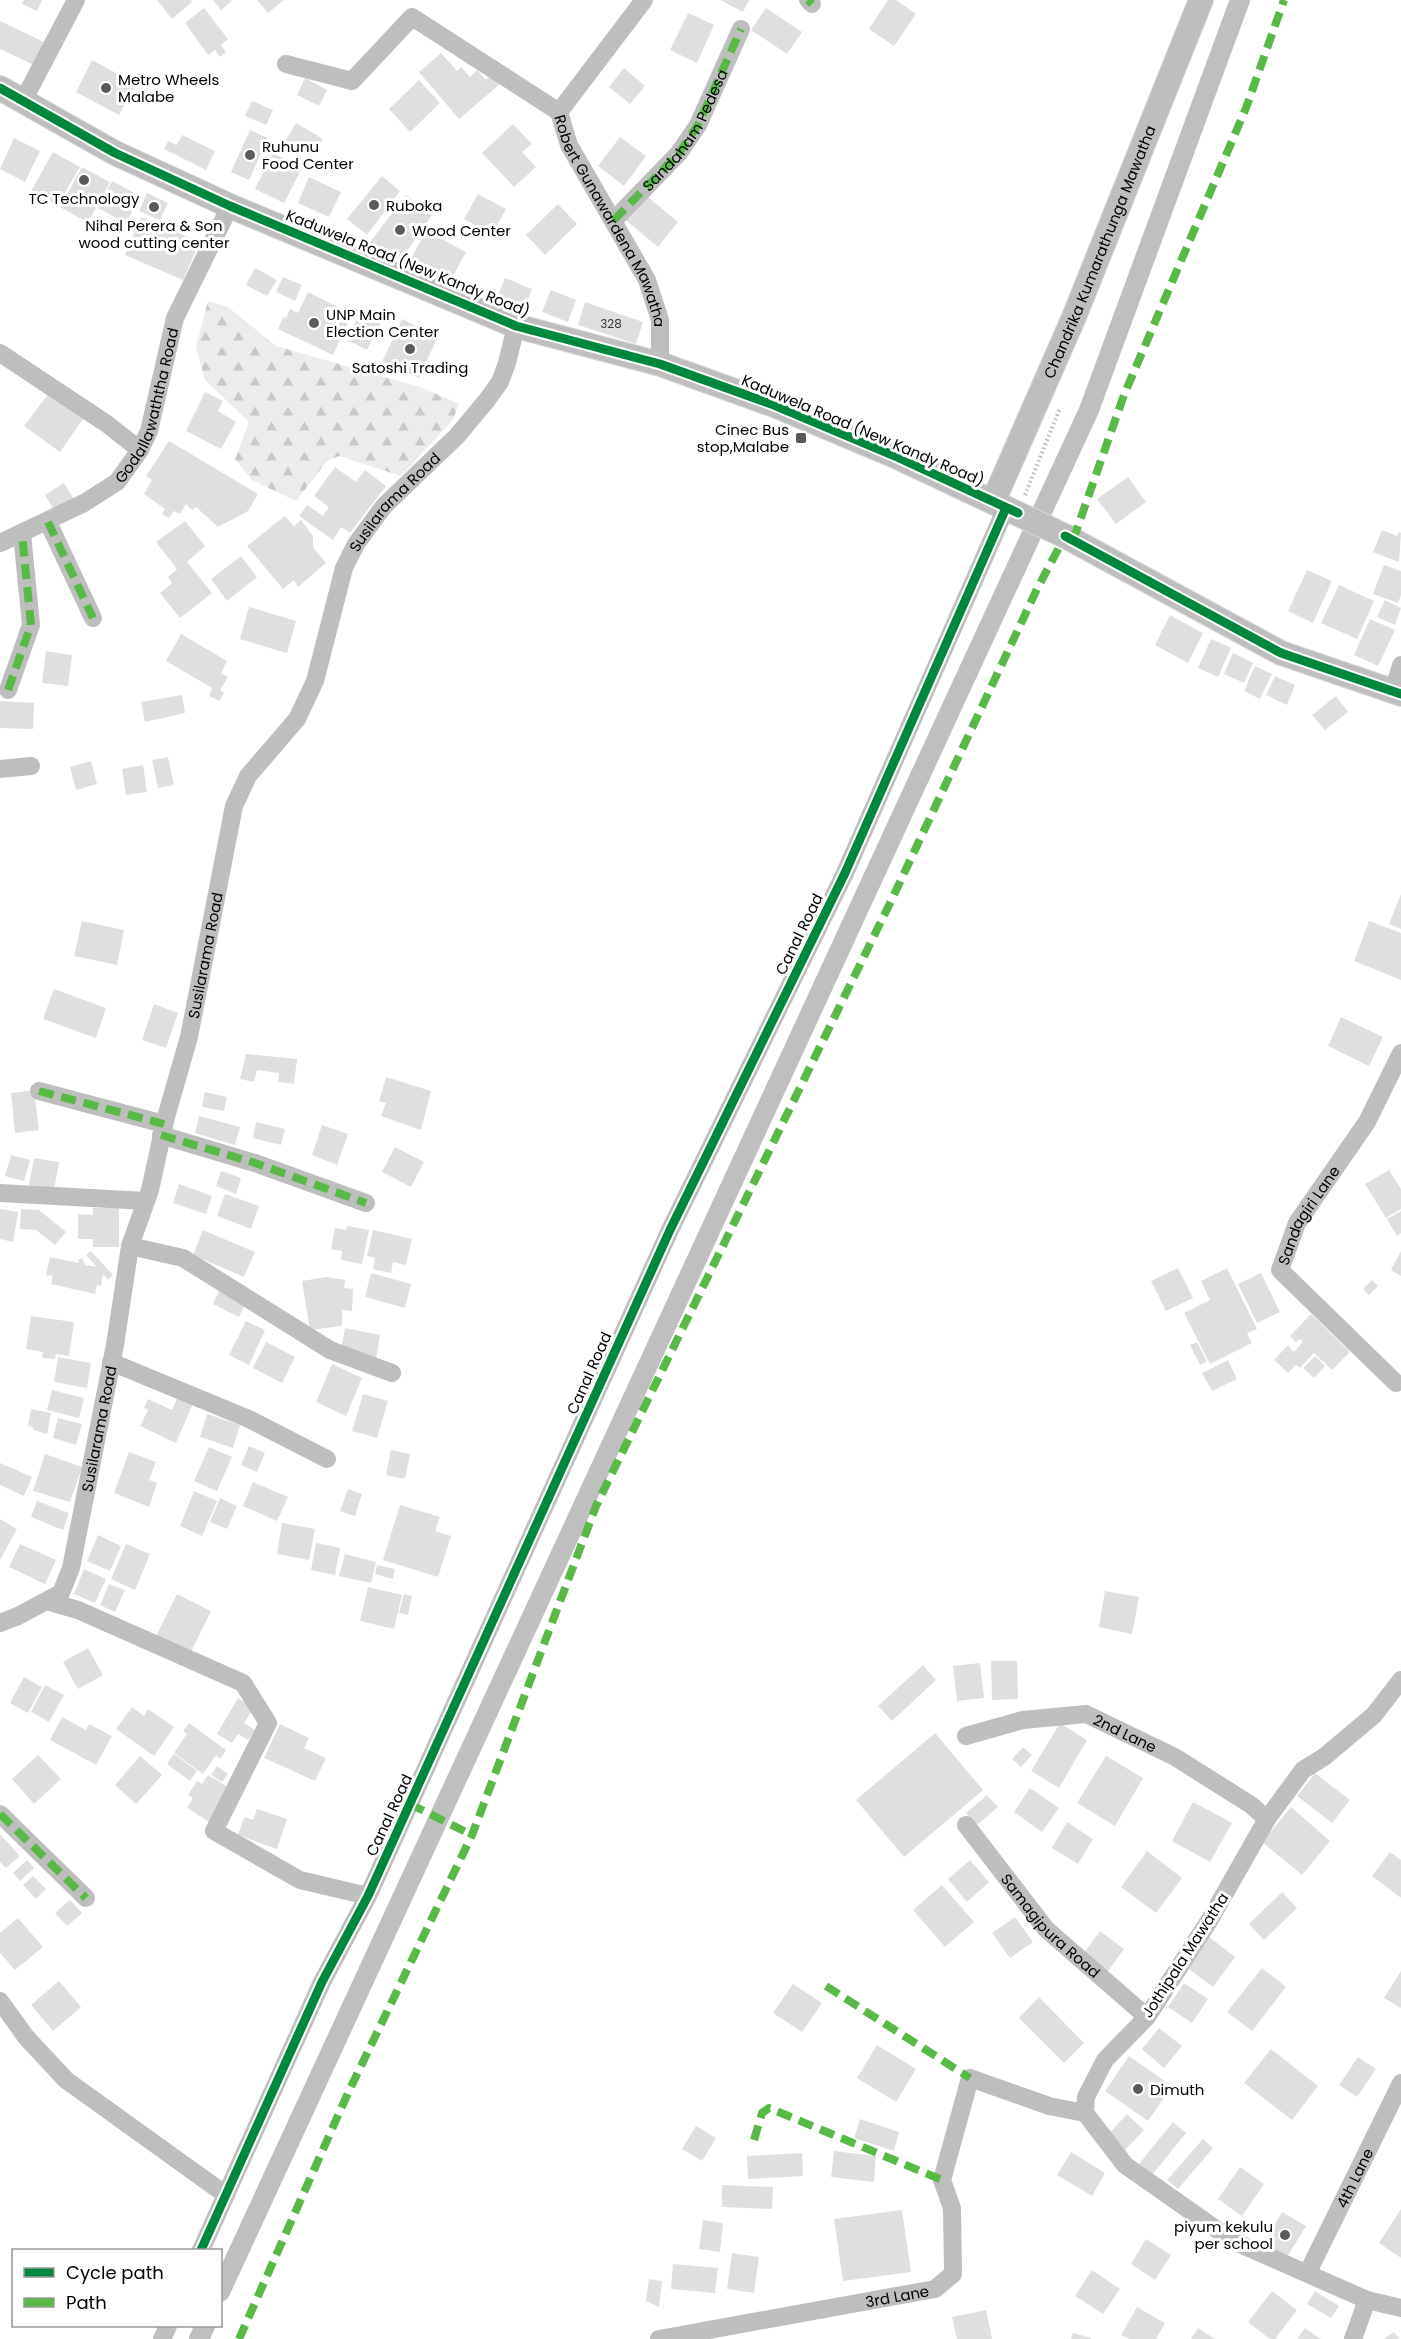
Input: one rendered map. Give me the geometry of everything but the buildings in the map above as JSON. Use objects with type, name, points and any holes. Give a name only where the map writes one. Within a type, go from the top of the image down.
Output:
[{"type":"main road","name":"Chandrika Kumarathunga Mawatha","points":[[1005,507],[1074,318],[1201,0]]},
{"type":"main road","name":"Kaduwela Road (New Kandy Road)","points":[[0,88],[115,153],[230,206],[516,326],[660,364],[774,405],[1005,507],[1065,536],[1281,652],[1397,693]]},
{"type":"street","points":[[23,101],[76,0]]},
{"type":"street","name":"Robert Gunawardena Mawatha","points":[[644,0],[559,111],[569,145],[647,280],[660,320],[660,364]]},
{"type":"street","points":[[286,64],[352,81],[412,17],[559,111]]},
{"type":"street","name":"Sandaham Pedesa","points":[[614,220],[679,153],[698,125],[741,29]]},
{"type":"street","name":"Godallawaththa Road","points":[[0,543],[48,522],[117,482],[140,450],[149,430],[175,318],[230,206]]},
{"type":"street","name":"Susilarama Road","points":[[0,1623],[61,1593],[71,1568],[111,1362],[130,1246],[146,1201],[194,1015],[234,806],[248,776],[297,719],[315,681],[321,667],[344,568],[356,544],[384,506],[457,436],[487,400],[500,382],[516,326]]},
{"type":"street","points":[[0,353],[107,424],[140,450]]},
{"type":"street","name":"Canal Road","points":[[201,2249],[322,1982],[368,1896],[670,1230],[845,873],[1005,507]]},
{"type":"street","points":[[48,522],[93,618]]},
{"type":"street","points":[[8,690],[31,625],[22,534]]},
{"type":"street","points":[[1397,693],[1401,665]]},
{"type":"street","points":[[0,769],[31,766]]},
{"type":"street","name":"Sandagiri Lane","points":[[1396,1383],[1280,1270],[1297,1223],[1367,1122],[1401,1053]]},
{"type":"street","points":[[39,1091],[163,1130],[366,1203]]},
{"type":"street","points":[[0,1193],[146,1201]]},
{"type":"street","points":[[130,1246],[183,1258],[330,1350],[392,1373]]},
{"type":"street","points":[[111,1362],[249,1419],[327,1459]]},
{"type":"street","points":[[48,1601],[78,1610],[243,1683],[268,1723],[214,1831],[300,1880],[368,1896]]},
{"type":"street","name":"Jothipala Mawatha","points":[[1085,2113],[1086,2097],[1106,2060],[1146,2017],[1209,1921],[1267,1819],[1303,1770],[1324,1757],[1374,1715],[1401,1680]]},
{"type":"street","name":"2nd Lane","points":[[966,1736],[1023,1720],[1086,1714],[1175,1756],[1251,1805],[1267,1819]]},
{"type":"street","points":[[0,1814],[86,1898]]},
{"type":"street","name":"Samagipura Road","points":[[966,1825],[1046,1929],[1146,2017]]},
{"type":"street","points":[[0,2001],[26,2037],[66,2080],[226,2195]]},
{"type":"street","name":"3rd Lane","points":[[659,2339],[935,2289],[953,2274],[952,2208],[942,2180],[970,2078],[1049,2106],[1085,2113]]},
{"type":"street","name":"4th Lane","points":[[1308,2272],[1401,2083]]},
{"type":"street","points":[[1085,2113],[1125,2165],[1233,2241],[1308,2272],[1367,2300],[1401,2308]]},
{"type":"street","points":[[1353,2339],[1367,2300]]},
{"type":"green space","points":[[208,301],[228,307],[276,346],[423,388],[459,404],[452,421],[401,476],[339,456],[327,461],[296,501],[252,480],[235,459],[249,422],[205,380],[196,347]]},
{"type":"waterway","points":[[222,2288],[1089,410],[1240,0]]},
{"type":"waterway","points":[[199,2339],[205,2327]]},
{"type":"marked path","points":[[808,0],[812,4]]},
{"type":"marked path","points":[[1073,540],[1124,395],[1246,108],[1284,0]]},
{"type":"marked path","points":[[614,220],[679,153],[698,125],[741,29]]},
{"type":"marked path","points":[[48,522],[93,618]]},
{"type":"marked path","points":[[8,690],[31,625],[22,534]]},
{"type":"marked path","points":[[239,2339],[348,2093],[472,1835],[596,1506],[892,899],[1037,589],[1065,536]]},
{"type":"marked path","points":[[39,1091],[164,1124]]},
{"type":"marked path","points":[[161,1135],[255,1163],[366,1203]]},
{"type":"marked path","points":[[410,1804],[472,1835]]},
{"type":"marked path","points":[[0,1814],[86,1898]]},
{"type":"marked path","points":[[826,1986],[970,2078]]},
{"type":"marked path","points":[[754,2140],[762,2113],[769,2108],[942,2180]]},
{"type":"cycle path","points":[[0,88],[115,153],[230,206],[516,326],[660,364],[774,405],[895,456],[1018,513]]},
{"type":"cycle path","points":[[201,2249],[322,1982],[368,1896],[670,1230],[845,873],[1006,508]]},
{"type":"cycle path","points":[[1065,536],[1281,653],[1401,694]]},
{"type":"place","name":"Metro Wheels Malabe","points":[[106,88]]},
{"type":"place","name":"Ruhunu Food Center","points":[[250,155]]},
{"type":"place","name":"TC Technology","points":[[84,180]]},
{"type":"place","name":"Ruboka","points":[[374,205]]},
{"type":"place","name":"Nihal Perera & Son wood cutting center","points":[[154,207]]},
{"type":"place","name":"Wood Center","points":[[400,230]]},
{"type":"place","name":"UNP Main Election Center","points":[[314,323]]},
{"type":"place","name":"Satoshi Trading","points":[[410,349]]},
{"type":"place","name":"Cinec Bus stop,Malabe","points":[[801,438]]},
{"type":"place","name":"Dimuth","points":[[1138,2089]]},
{"type":"place","name":"piyum kekulu per school","points":[[1285,2235]]}]
